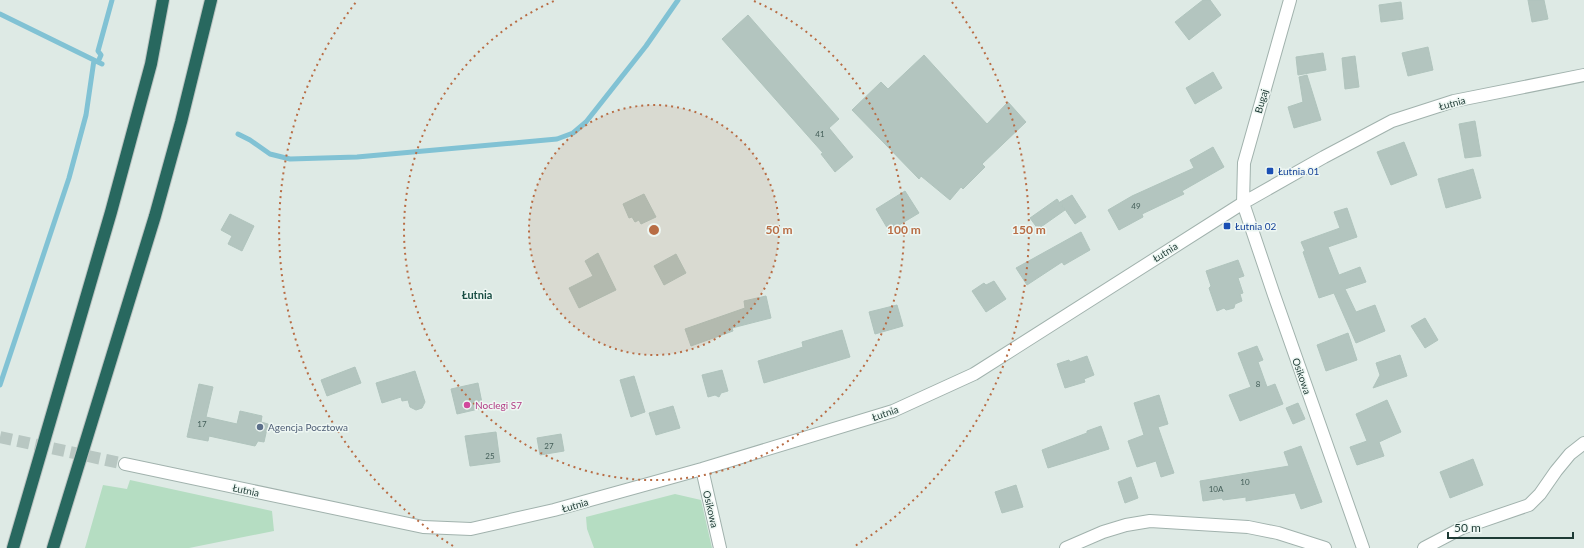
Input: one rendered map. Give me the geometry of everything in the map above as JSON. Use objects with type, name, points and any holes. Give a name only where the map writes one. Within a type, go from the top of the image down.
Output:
[{"type":"highway","points":[[13,548],[111,212],[151,64],[163,0]]},
{"type":"highway","points":[[53,548],[155,216],[211,0]]},
{"type":"street","name":"Bugaj","points":[[1243,203],[1244,163],[1290,0]]},
{"type":"street","name":"Łutnia","points":[[125,464],[424,527],[471,529],[554,510],[702,469],[893,411],[974,374],[1243,203],[1324,157],[1392,121],[1454,102],[1584,75]]},
{"type":"street","name":"Osikowa","points":[[1243,203],[1276,303],[1363,548]]},
{"type":"street","points":[[1424,548],[1462,528],[1529,505],[1540,494],[1570,454],[1584,443]]},
{"type":"street","name":"Osikowa","points":[[702,469],[720,548]]},
{"type":"street","points":[[1066,548],[1103,532],[1126,525],[1150,521],[1248,528],[1278,533],[1325,548]]},
{"type":"green space","points":[[130,480],[272,511],[274,531],[189,548],[85,548],[103,485],[127,489]]},
{"type":"green space","points":[[675,494],[701,500],[712,548],[594,548],[587,529],[586,517]]},
{"type":"building","points":[[1203,0],[1210,0],[1221,15],[1189,40],[1175,22]]},
{"type":"building","points":[[1528,0],[1544,0],[1548,19],[1532,22]]},
{"type":"building","points":[[1401,2],[1403,19],[1381,22],[1379,5]]},
{"type":"building","points":[[748,15],[839,119],[829,128],[853,157],[835,172],[821,154],[823,153],[722,39]]},
{"type":"building","points":[[1428,47],[1433,70],[1408,76],[1402,53]]},
{"type":"building","points":[[1323,53],[1326,70],[1298,75],[1296,57]]},
{"type":"building","points":[[924,55],[987,124],[1008,102],[1026,122],[982,164],[985,167],[963,189],[961,187],[950,200],[921,176],[919,179],[852,110],[881,82],[888,89]]},
{"type":"building","points":[[1355,56],[1359,87],[1345,89],[1342,58]]},
{"type":"building","points":[[1213,72],[1222,88],[1195,104],[1186,88]]},
{"type":"building","points":[[1307,75],[1321,120],[1294,128],[1288,107],[1303,102],[1299,77]]},
{"type":"building","points":[[1475,121],[1481,156],[1465,158],[1459,124]]},
{"type":"building","points":[[1404,142],[1417,175],[1391,185],[1377,152]]},
{"type":"building","points":[[1213,147],[1224,167],[1182,191],[1184,194],[1142,214],[1143,217],[1119,230],[1108,210],[1132,196],[1194,168],[1190,160]]},
{"type":"building","points":[[1473,169],[1481,198],[1446,208],[1438,179]]},
{"type":"building","points":[[905,191],[919,213],[889,231],[876,209]]},
{"type":"building","points":[[644,194],[656,217],[641,224],[639,220],[635,222],[632,217],[629,218],[623,204]]},
{"type":"building","points":[[1072,195],[1086,217],[1075,224],[1060,202]]},
{"type":"building","points":[[1057,199],[1065,210],[1038,229],[1030,218]]},
{"type":"building","points":[[1347,208],[1357,237],[1328,247],[1339,275],[1360,267],[1366,282],[1345,289],[1356,312],[1375,305],[1385,331],[1356,343],[1334,293],[1319,298],[1301,242],[1340,228],[1334,212]]},
{"type":"building","points":[[230,214],[254,226],[242,251],[228,244],[232,236],[221,230]]},
{"type":"building","points":[[1081,232],[1090,250],[1064,265],[1062,262],[1027,285],[1016,268]]},
{"type":"building","points":[[598,253],[616,290],[579,308],[569,288],[593,276],[585,261]]},
{"type":"building","points":[[676,254],[686,273],[664,285],[654,266]]},
{"type":"building","points":[[1238,260],[1244,276],[1238,278],[1243,293],[1240,294],[1242,301],[1235,304],[1234,308],[1226,310],[1224,308],[1217,311],[1209,288],[1211,286],[1206,271]]},
{"type":"building","points":[[994,281],[1006,299],[986,312],[972,291],[984,283],[986,285]]},
{"type":"building","points":[[766,296],[771,318],[732,328],[733,331],[691,346],[685,329],[745,308],[744,301]]},
{"type":"building","points":[[897,305],[903,326],[875,334],[869,312]]},
{"type":"building","points":[[1425,318],[1438,340],[1425,348],[1411,326]]},
{"type":"building","points":[[842,330],[850,357],[764,383],[758,361],[803,347],[802,342]]},
{"type":"building","points":[[1348,333],[1357,360],[1326,371],[1317,345]]},
{"type":"building","points":[[1257,346],[1263,360],[1258,362],[1267,387],[1275,384],[1283,404],[1240,421],[1229,395],[1251,387],[1238,353]]},
{"type":"building","points":[[1400,355],[1407,376],[1373,388],[1380,375],[1376,363]]},
{"type":"building","points":[[1087,356],[1094,375],[1084,379],[1085,382],[1065,388],[1057,364],[1069,360],[1070,362]]},
{"type":"building","points":[[355,367],[361,383],[327,396],[321,380]]},
{"type":"building","points":[[722,370],[728,391],[721,393],[719,397],[715,395],[708,397],[702,375]]},
{"type":"building","points":[[415,371],[425,402],[422,408],[416,410],[410,407],[408,400],[402,401],[401,397],[382,403],[376,383]]},
{"type":"building","points":[[634,376],[645,412],[631,417],[620,380]]},
{"type":"building","points":[[478,383],[483,408],[457,414],[451,389]]},
{"type":"building","points":[[199,384],[213,387],[206,417],[237,424],[240,411],[262,416],[261,422],[268,424],[264,442],[258,441],[255,446],[209,436],[208,441],[187,437]]},
{"type":"building","points":[[1159,395],[1168,424],[1158,427],[1174,473],[1161,477],[1156,461],[1137,467],[1128,441],[1144,435],[1134,403]]},
{"type":"building","points":[[1387,400],[1401,432],[1379,442],[1384,456],[1357,465],[1350,447],[1367,441],[1356,414]]},
{"type":"building","points":[[1298,403],[1305,419],[1293,424],[1286,408]]},
{"type":"building","points":[[673,406],[680,428],[656,435],[649,413]]},
{"type":"building","points":[[1101,426],[1109,449],[1048,468],[1042,450],[1087,433],[1087,431]]},
{"type":"building","points":[[496,432],[500,462],[470,466],[465,436]]},
{"type":"building","points":[[561,434],[564,451],[540,455],[537,438]]},
{"type":"building","points":[[1301,446],[1322,502],[1301,509],[1295,493],[1246,501],[1246,497],[1223,500],[1222,498],[1203,501],[1200,481],[1289,466],[1284,452]]},
{"type":"building","points":[[1473,459],[1483,485],[1450,498],[1440,472]]},
{"type":"building","points":[[1131,477],[1138,498],[1125,503],[1118,482]]},
{"type":"building","points":[[1016,485],[1023,507],[1002,513],[995,492]]},
{"type":"waterway","points":[[98,62],[101,55],[98,51],[112,0]]},
{"type":"waterway","points":[[238,134],[250,140],[270,154],[290,159],[357,157],[557,139],[573,133],[586,122],[646,46],[678,0]]},
{"type":"waterway","points":[[0,14],[102,64]]},
{"type":"waterway","points":[[0,385],[69,178],[86,115],[94,60]]},
{"type":"tunnel","points":[[0,437],[125,464]]},
{"type":"place","name":"Łutnia 01","points":[[1270,171]]},
{"type":"place","name":"Łutnia 02","points":[[1227,226]]},
{"type":"place","name":"Noclegi S7","points":[[467,405]]},
{"type":"place","name":"Agencja Pocztowa","points":[[260,427]]},
{"type":"district","name":"Łutnia","points":[[477,295]]}]
